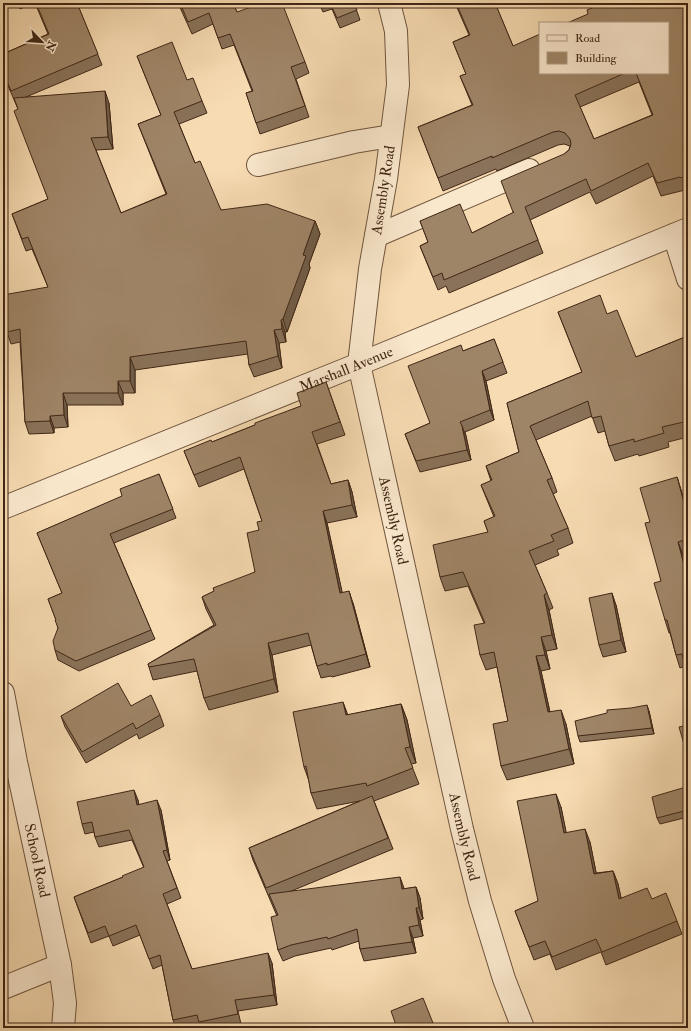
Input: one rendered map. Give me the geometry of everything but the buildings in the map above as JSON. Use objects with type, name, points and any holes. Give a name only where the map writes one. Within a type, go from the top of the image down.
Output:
[{"type":"street","name":"Assembly Road","points":[[389,3],[396,31],[398,85],[386,179],[370,269],[359,364],[478,894],[504,979],[523,1028]]},
{"type":"street","points":[[258,165],[354,142],[391,136]]},
{"type":"street","points":[[376,236],[548,162]]},
{"type":"street","points":[[681,232],[688,279]]},
{"type":"street","name":"Marshall Avenue","points":[[3,508],[681,232]]},
{"type":"street","name":"School Road","points":[[3,693],[60,965],[65,1003],[63,1028]]},
{"type":"street","points":[[3,988],[60,965]]}]
